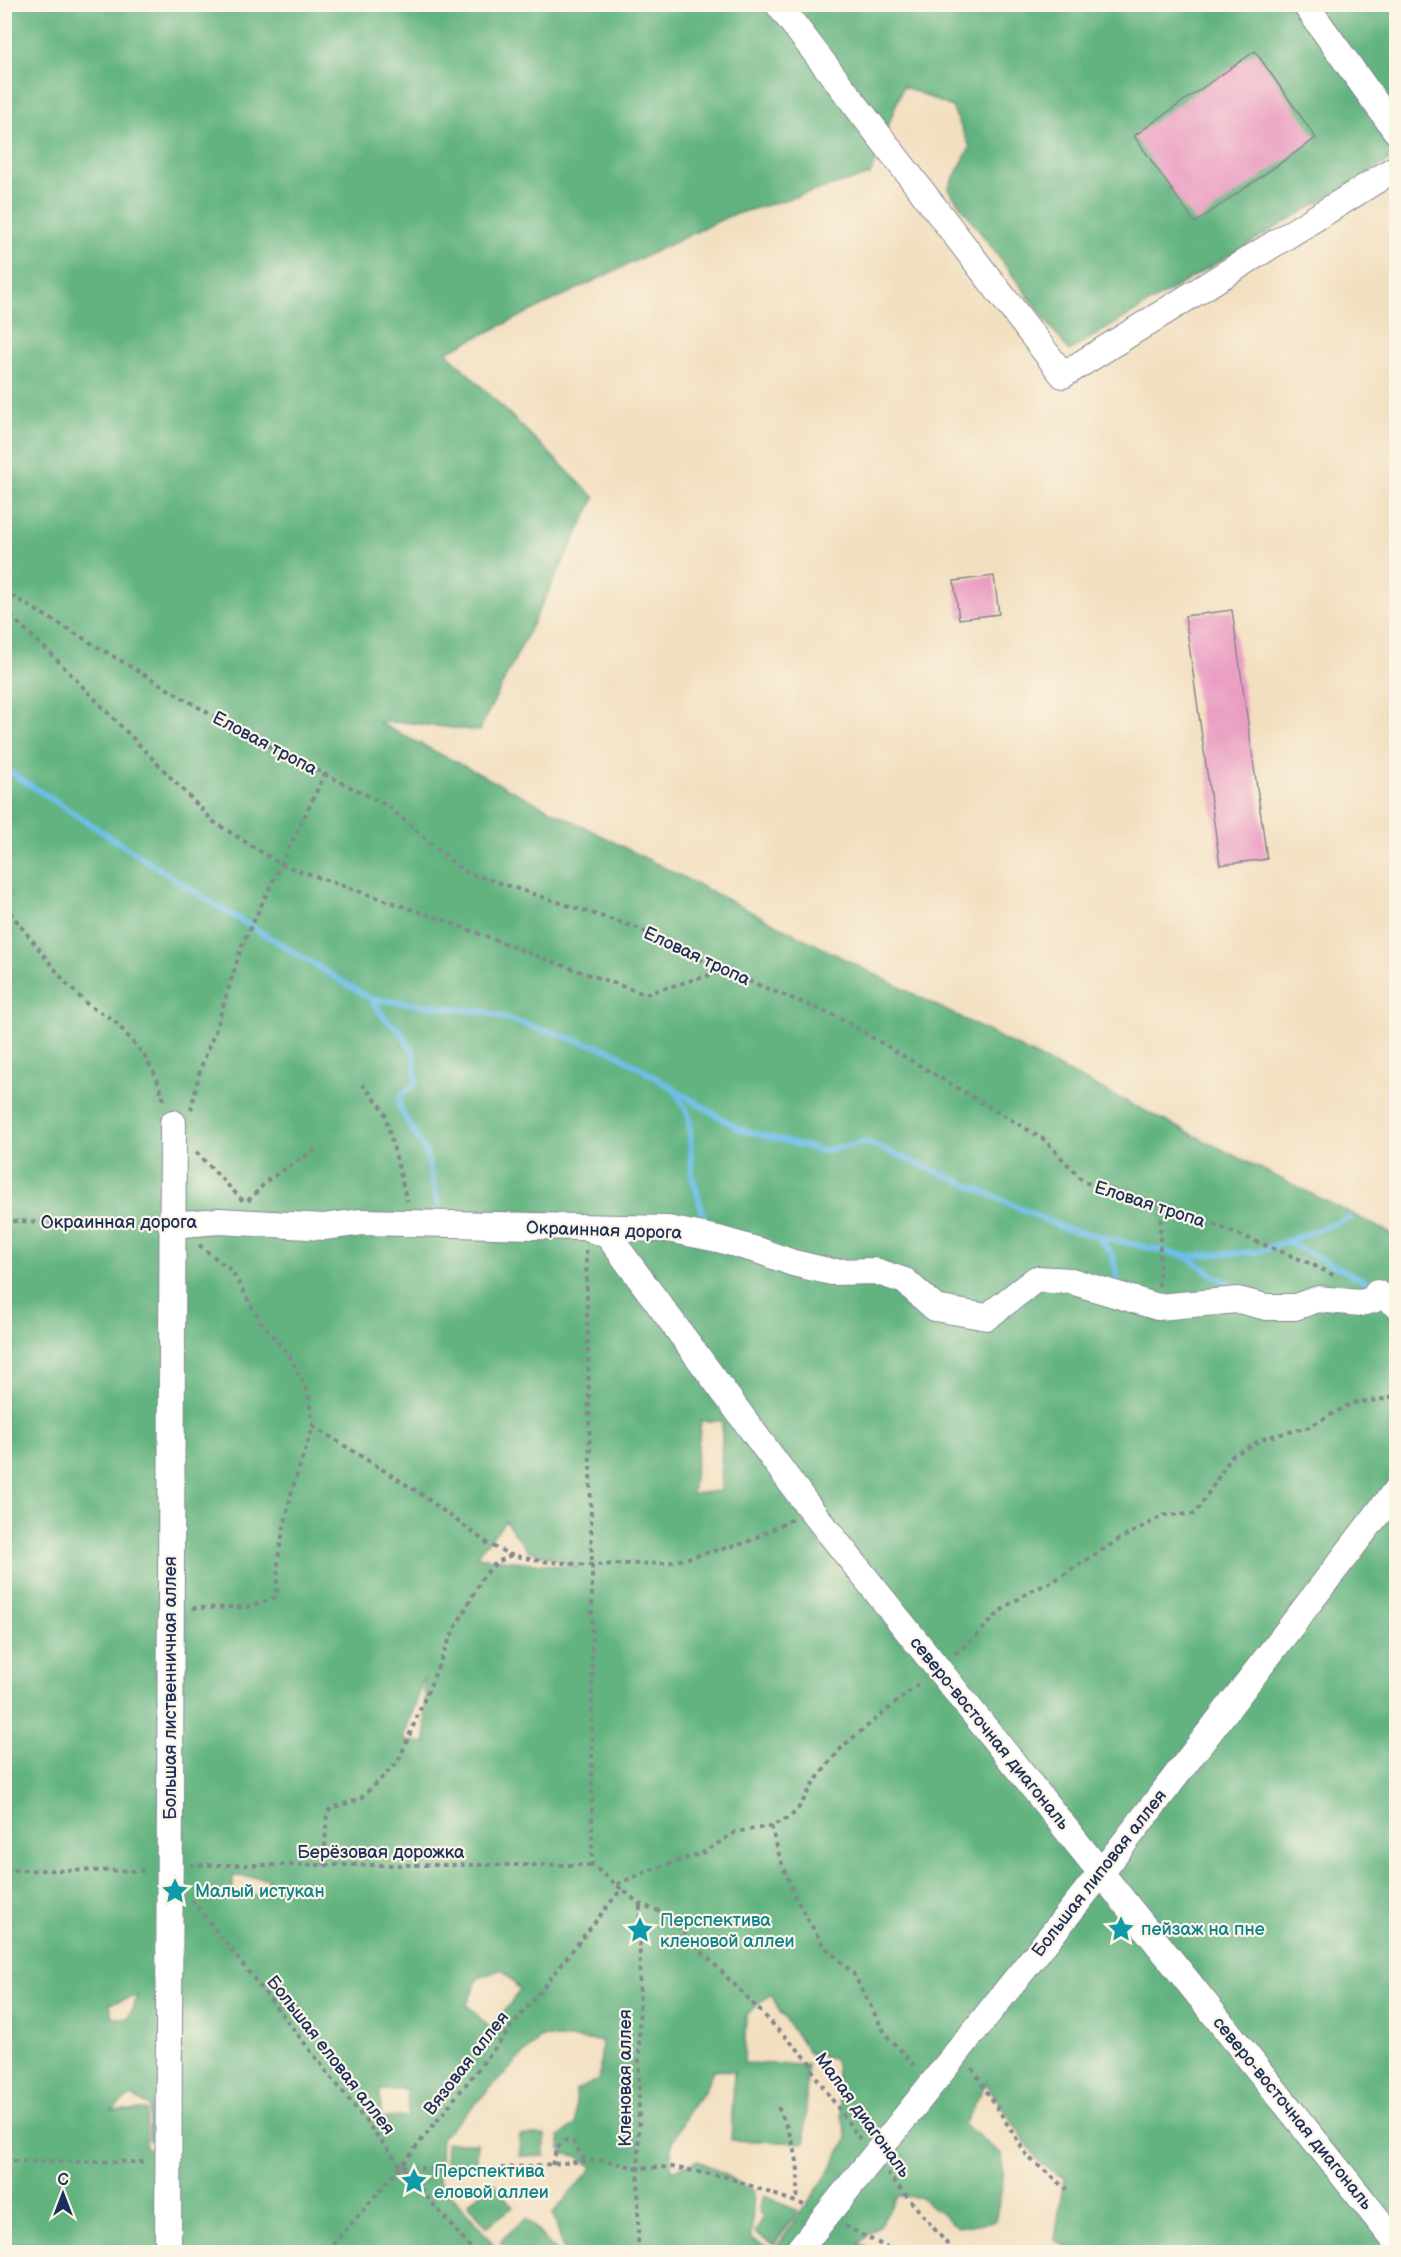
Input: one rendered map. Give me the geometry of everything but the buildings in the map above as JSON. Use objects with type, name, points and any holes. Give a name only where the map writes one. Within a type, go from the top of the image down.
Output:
[{"type":"street","points":[[778,4],[1063,375],[1396,168]]},
{"type":"street","points":[[1305,4],[1396,131]]},
{"type":"street","name":"Большая лиственничная аллея","points":[[168,2253],[170,1609],[176,1225],[181,1120]]},
{"type":"street","name":"Окраинная дорога","points":[[176,1225],[219,1221],[324,1227],[362,1222],[668,1229],[718,1239],[793,1263],[832,1272],[874,1271],[905,1281],[935,1308],[987,1317],[1036,1279],[1071,1281],[1158,1307],[1238,1300],[1266,1307],[1295,1307],[1318,1299],[1360,1303],[1387,1298]]},
{"type":"street","name":"северо-восточная диагональ","points":[[586,1228],[607,1234],[808,1506],[1396,2242]]},
{"type":"street","name":"Большая липовая аллея","points":[[797,2253],[1101,1873],[1396,1490]]},
{"type":"path","name":"Еловая тропа","points":[[4,591],[230,726],[388,806],[463,871],[638,928],[724,970],[838,1017],[1045,1140],[1084,1182],[1161,1203],[1343,1279]]},
{"type":"path","points":[[4,610],[52,655],[214,822],[282,865],[446,921],[645,994],[724,970]]},
{"type":"path","points":[[181,1120],[216,1029],[242,945],[324,774]]},
{"type":"path","points":[[4,905],[65,982],[89,1006],[114,1020],[144,1055],[181,1120],[184,1139],[264,1223]]},
{"type":"path","points":[[362,1084],[384,1110],[406,1197],[417,1224]]},
{"type":"path","points":[[245,1203],[269,1179],[315,1150]]},
{"type":"path","points":[[1158,1307],[1161,1203]]},
{"type":"path","name":"Окраинная дорога","points":[[4,1221],[176,1225]]},
{"type":"path","points":[[170,1609],[248,1607],[276,1597],[279,1551],[285,1521],[292,1490],[313,1426],[308,1393],[289,1355],[260,1321],[232,1271],[207,1253],[176,1225]]},
{"type":"path","points":[[586,1228],[592,1564],[592,1866]]},
{"type":"path","points":[[617,1884],[705,1852],[735,1832],[771,1826],[790,1817],[843,1746],[975,1637],[1005,1607],[1031,1590],[1052,1582],[1118,1540],[1164,1515],[1195,1514],[1232,1456],[1265,1438],[1310,1427],[1352,1403],[1385,1399],[1396,1395]]},
{"type":"path","points":[[313,1426],[418,1492],[490,1545],[511,1555],[540,1561],[592,1564],[668,1563],[745,1543],[792,1520],[808,1506]]},
{"type":"path","points":[[324,1865],[327,1812],[331,1808],[360,1799],[398,1762],[451,1636],[484,1575],[496,1563],[511,1555]]},
{"type":"path","points":[[771,1826],[781,1861],[796,1899],[823,1945],[853,1973],[886,2035],[932,2085]]},
{"type":"path","name":"Берёзовая дорожка","points":[[7,1870],[324,1865],[592,1866]]},
{"type":"path","name":"Малая диагональ","points":[[592,1866],[640,1904],[659,1911],[677,1926],[810,2062],[814,2074],[873,2158],[954,2253]]},
{"type":"path","points":[[4,1879],[7,1870]]},
{"type":"path","name":"Вязовая аллея","points":[[327,2253],[401,2166],[622,1888]]},
{"type":"path","name":"Большая еловая аллея","points":[[192,1899],[401,2166],[474,2253]]},
{"type":"path","name":"Кленовая аллея","points":[[638,2253],[640,1904]]},
{"type":"path","points":[[957,2053],[963,2056],[975,2072],[1028,2157],[1067,2189]]},
{"type":"path","points":[[778,2107],[794,2142],[799,2178],[797,2201]]},
{"type":"path","points":[[552,2165],[557,2148],[566,2140],[573,2142],[585,2161]]},
{"type":"path","points":[[401,2166],[454,2172],[602,2160],[638,2169],[672,2167],[726,2177],[797,2201],[896,2253]]},
{"type":"path","points":[[4,2161],[169,2162]]},
{"type":"green space","points":[[5,5],[1396,5],[1396,156],[1069,351],[948,189],[970,147],[952,107],[903,86],[870,175],[729,216],[446,352],[595,498],[479,731],[401,722],[379,723],[1396,1236],[1396,2252],[1144,2252],[1137,2246],[1117,2252],[1076,2252],[1055,2240],[1064,2178],[1039,2162],[986,2083],[964,2124],[1002,2155],[1002,2188],[995,2221],[958,2227],[920,2197],[897,2196],[880,2225],[858,2244],[876,2252],[564,2252],[553,2213],[593,2167],[577,2156],[562,2153],[559,2137],[576,2124],[576,2090],[599,2080],[602,2041],[541,2037],[441,2138],[439,2180],[500,2252],[5,2252]],"holes":[[[701,1421],[722,1421],[721,1491],[692,1494]],[[505,1521],[528,1550],[579,1568],[476,1557]],[[424,1678],[426,1743],[403,1740]],[[233,1876],[268,1878],[267,1896],[233,1895]],[[502,1969],[520,1990],[491,2029],[467,2005],[478,1978]],[[771,1994],[780,2012],[810,2054],[832,2059],[836,2064],[839,2099],[847,2139],[825,2178],[774,2251],[751,2238],[754,2191],[698,2160],[671,2171],[671,2145],[690,2108],[704,2092],[713,2070],[734,2071],[731,2140],[805,2143],[807,2065],[744,2063],[746,2015]],[[138,1996],[128,2018],[112,2018],[110,2003]],[[380,2090],[407,2090],[408,2117],[381,2118]],[[131,2095],[149,2106],[149,2140],[160,2141],[160,2150],[146,2149],[146,2110],[112,2110]]]},
{"type":"green space","points":[[520,2135],[545,2135],[545,2156],[519,2156]]},
{"type":"green space","points":[[446,2143],[477,2143],[477,2168],[445,2167]]},
{"type":"green space","points":[[494,2183],[513,2207],[486,2227],[468,2203]]},
{"type":"green space","points":[[764,2196],[798,2211],[774,2245],[755,2232],[764,2217],[759,2211]]},
{"type":"green space","points":[[526,2218],[556,2252],[509,2252],[500,2241]]},
{"type":"waterway","points":[[4,768],[201,896],[371,999],[485,1012],[612,1051],[739,1129],[822,1151],[867,1142],[1065,1229],[1186,1256],[1257,1252],[1350,1218]]},
{"type":"waterway","points":[[371,999],[386,1020],[399,1030],[414,1053],[416,1083],[400,1096],[400,1109],[426,1153],[439,1208]]},
{"type":"waterway","points":[[674,1089],[689,1115],[692,1175],[706,1224]]},
{"type":"waterway","points":[[1096,1236],[1112,1253],[1119,1285]]},
{"type":"waterway","points":[[1285,1241],[1375,1286]]},
{"type":"waterway","points":[[1186,1256],[1216,1277],[1241,1290]]},
{"type":"place","name":"Малый истукан","points":[[175,1891]]},
{"type":"place","name":"пейзаж на пне","points":[[1121,1929]]},
{"type":"place","name":"Перспектива кленовой аллеи","points":[[640,1930]]},
{"type":"place","name":"Перспектива еловой аллеи","points":[[414,2181]]}]
